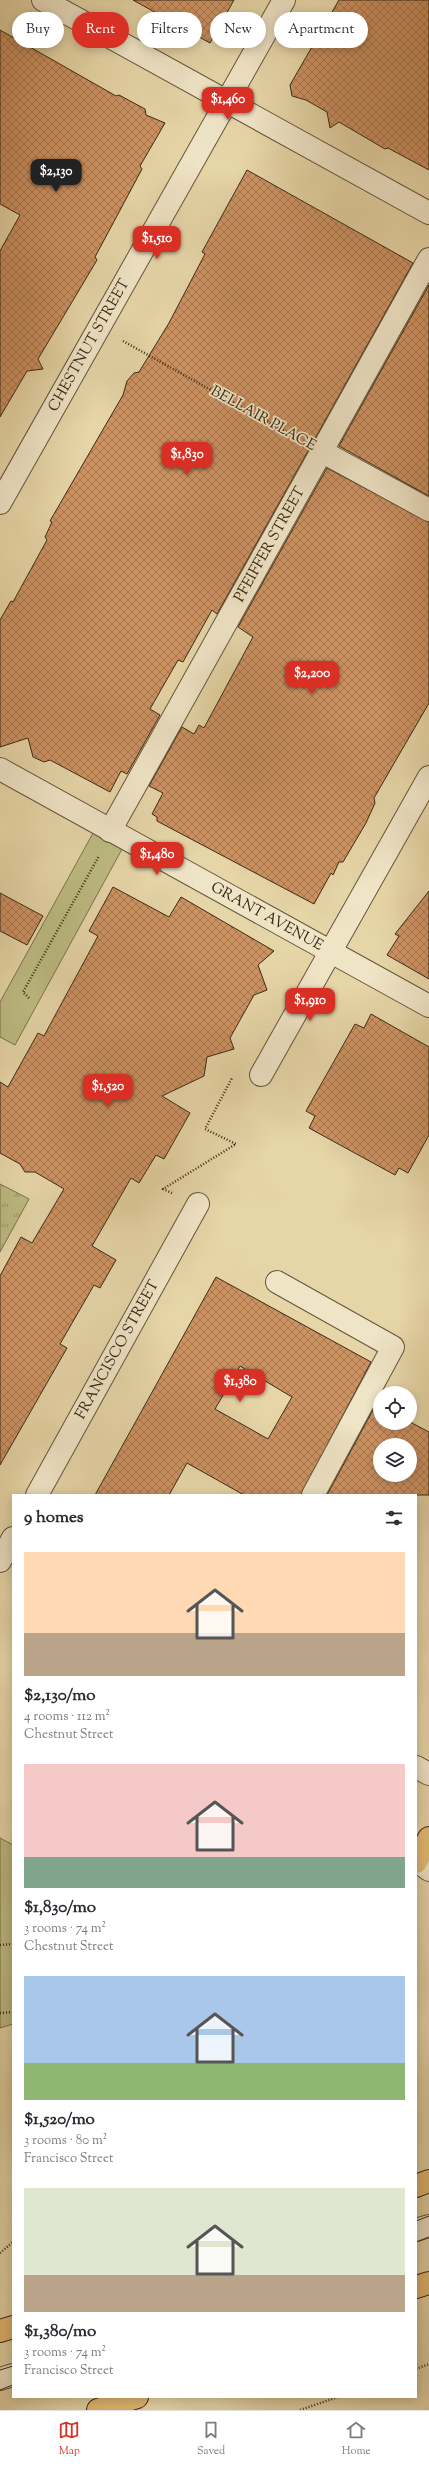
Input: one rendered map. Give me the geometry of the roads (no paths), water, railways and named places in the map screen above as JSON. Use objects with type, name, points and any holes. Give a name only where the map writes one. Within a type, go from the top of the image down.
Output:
[{"type":"main road","points":[[421,1865],[429,1838]]},
{"type":"main road","points":[[417,2186],[429,2181]]},
{"type":"main road","points":[[417,2288],[429,2283]]},
{"type":"main road","points":[[0,2332],[12,2327]]},
{"type":"main road","points":[[98,2410],[134,2398]]},
{"type":"street","points":[[43,0],[429,213]]},
{"type":"street","name":"CHESTNUT STREET","points":[[0,503],[98,327],[228,102],[284,0]]},
{"type":"street","name":"PFEIFFER STREET","points":[[110,831],[429,258]]},
{"type":"street","name":"BELLAIR PLACE","points":[[321,451],[429,510]]},
{"type":"street","name":"GRANT AVENUE","points":[[0,770],[429,1006]]},
{"type":"street","points":[[261,1075],[429,777]]},
{"type":"street","name":"FRANCISCO STREET","points":[[38,1494],[198,1204]]},
{"type":"street","points":[[277,1282],[393,1347],[314,1494]]},
{"type":"street","points":[[417,1768],[429,1774]]},
{"type":"street","points":[[417,2230],[429,2226]]},
{"type":"street","points":[[0,2379],[12,2375]]},
{"type":"tram line","points":[[417,2221],[429,2216]]},
{"type":"tram line","points":[[417,2242],[429,2237]]},
{"type":"tram line","points":[[0,2370],[12,2366]]},
{"type":"tram line","points":[[0,2390],[12,2385]]}]
